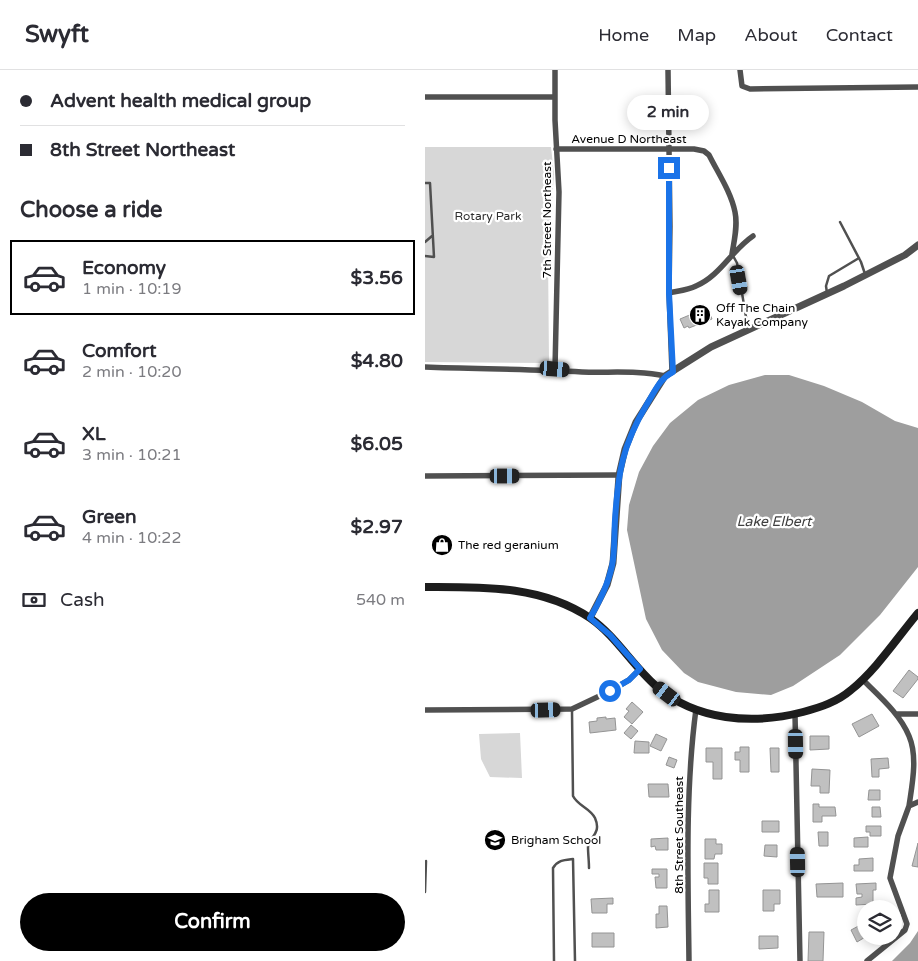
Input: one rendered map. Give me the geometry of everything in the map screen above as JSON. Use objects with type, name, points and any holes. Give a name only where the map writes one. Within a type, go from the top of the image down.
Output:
[{"type":"main road","points":[[425,586],[490,586],[526,592],[559,602],[590,618],[610,635],[656,686],[680,703],[720,717],[751,719],[777,718],[822,707],[838,700],[863,680],[918,613]]},
{"type":"street","name":"7th Street Northeast","points":[[555,70],[559,232],[555,369]]},
{"type":"street","points":[[668,70],[669,374]]},
{"type":"street","points":[[740,70],[742,86],[752,89],[918,87]]},
{"type":"street","points":[[425,97],[555,97]]},
{"type":"street","name":"Avenue D Northeast","points":[[556,149],[669,149],[704,151],[709,155],[735,212],[736,231],[732,254]]},
{"type":"street","points":[[669,293],[695,287],[706,281],[742,244],[753,236]]},
{"type":"street","points":[[590,618],[607,585],[613,564],[619,475],[625,449],[636,422],[669,374],[711,347],[866,275],[905,255],[918,245]]},
{"type":"street","points":[[425,368],[555,369],[582,372],[651,372],[669,374]]},
{"type":"street","points":[[425,476],[619,475]]},
{"type":"street","points":[[425,710],[572,709],[629,680],[640,669]]},
{"type":"street","points":[[863,680],[896,714],[910,737],[913,752],[909,806],[898,836],[890,878],[907,924],[905,930],[867,961]]},
{"type":"street","name":"8th Street Southeast","points":[[689,961],[688,796],[691,740],[696,709]]},
{"type":"street","points":[[795,714],[800,961]]},
{"type":"street","points":[[896,714],[918,714]]},
{"type":"street","points":[[909,806],[918,802]]},
{"type":"lane","points":[[425,183],[430,184],[434,256],[425,256]]},
{"type":"lane","points":[[840,222],[866,275]]},
{"type":"lane","points":[[425,242],[432,236]]},
{"type":"lane","points":[[732,254],[737,263],[748,331]]},
{"type":"lane","points":[[827,294],[826,286],[829,276],[859,258]]},
{"type":"lane","points":[[572,709],[573,796],[579,805],[595,817],[597,827],[594,838],[588,845],[589,868]]},
{"type":"lane","points":[[553,961],[553,868],[556,863],[573,859],[575,961]]},
{"type":"lane","points":[[425,861],[425,892]]},
{"type":"green space","name":"Rotary Park","points":[[425,147],[551,147],[554,174],[548,254],[549,363],[425,362]]},
{"type":"green space","points":[[520,733],[522,778],[490,777],[481,759],[479,734]]},
{"type":"water","name":"Lake Elbert","points":[[765,375],[789,375],[824,386],[862,402],[895,421],[918,428],[918,567],[880,615],[840,655],[793,686],[771,695],[736,692],[698,682],[684,673],[662,650],[646,619],[627,530],[629,505],[639,472],[653,446],[670,423],[698,400],[729,385]]},
{"type":"water","points":[[918,931],[918,961],[892,961],[910,943]]},
{"type":"building","name":"Off The Chain Kayak Company","points":[[704,309],[705,311],[708,310],[712,319],[689,328],[688,326],[684,328],[680,319]]},
{"type":"building","points":[[909,670],[918,679],[903,698],[893,691]]},
{"type":"building","points":[[632,702],[643,712],[632,724],[624,717],[629,711],[626,709]]},
{"type":"building","points":[[872,714],[879,726],[859,737],[852,724]]},
{"type":"building","points":[[606,717],[606,719],[615,718],[616,730],[590,733],[589,722],[597,721],[597,718]]},
{"type":"building","points":[[631,725],[638,731],[631,739],[624,733]]},
{"type":"building","points":[[656,734],[667,739],[661,751],[650,746]]},
{"type":"building","points":[[810,736],[829,736],[829,749],[810,750]]},
{"type":"building","points":[[635,741],[649,742],[649,753],[634,753]]},
{"type":"building","points":[[740,747],[749,747],[749,772],[740,772],[740,760],[735,760],[735,752],[740,752]]},
{"type":"building","points":[[706,748],[722,748],[722,779],[713,779],[713,762],[706,762]]},
{"type":"building","points":[[770,748],[779,748],[779,772],[771,772]]},
{"type":"building","points":[[669,757],[677,760],[674,768],[666,765]]},
{"type":"building","points":[[888,758],[889,768],[879,769],[879,777],[872,777],[871,759]]},
{"type":"building","points":[[812,769],[830,770],[829,793],[820,793],[820,786],[811,786]]},
{"type":"building","points":[[648,784],[668,784],[669,797],[649,797]]},
{"type":"building","points":[[869,790],[880,790],[880,800],[868,800]]},
{"type":"building","points":[[813,804],[819,804],[819,807],[835,807],[836,816],[822,816],[822,822],[813,822]]},
{"type":"building","points":[[872,807],[880,807],[881,817],[872,817]]},
{"type":"building","points":[[762,821],[779,821],[779,832],[762,832]]},
{"type":"building","points":[[866,826],[881,826],[881,836],[870,836],[870,832],[866,832]]},
{"type":"building","points":[[818,832],[828,832],[828,846],[819,846]]},
{"type":"building","points":[[868,837],[868,847],[854,847],[854,838]]},
{"type":"building","points":[[668,838],[668,850],[656,850],[655,846],[651,847],[651,839]]},
{"type":"building","points":[[705,839],[716,839],[716,844],[722,844],[722,854],[715,854],[714,859],[705,859]]},
{"type":"building","points":[[918,843],[918,867],[912,866]]},
{"type":"building","points":[[765,845],[777,845],[777,857],[764,856]]},
{"type":"building","points":[[873,858],[873,871],[854,871],[854,865],[859,865],[859,859]]},
{"type":"building","points":[[704,863],[718,863],[718,884],[708,884],[708,878],[704,878]]},
{"type":"building","points":[[652,869],[667,869],[667,888],[656,888],[655,877],[659,877],[659,874],[652,874]]},
{"type":"building","points":[[843,883],[843,897],[817,897],[816,884]]},
{"type":"building","points":[[876,883],[876,890],[873,890],[873,900],[857,900],[856,905],[856,898],[862,897],[862,894],[857,894],[856,884]]},
{"type":"building","points":[[709,890],[719,890],[719,912],[705,912],[705,904],[709,904]]},
{"type":"building","points":[[763,890],[780,890],[780,904],[774,904],[774,911],[763,911]]},
{"type":"building","points":[[613,898],[613,904],[607,904],[607,913],[592,913],[591,899]]},
{"type":"building","points":[[659,906],[667,906],[668,927],[656,928],[656,914],[659,914]]},
{"type":"building","points":[[857,927],[857,942],[851,930]]},
{"type":"building","points":[[809,932],[824,932],[823,961],[808,961]]},
{"type":"building","points":[[592,933],[614,933],[614,947],[592,947]]},
{"type":"building","points":[[759,936],[778,936],[778,948],[759,949]]},
{"type":"place","name":"Off The Chain Kayak Company","points":[[700,315]]},
{"type":"place","name":"The red geranium","points":[[442,545]]},
{"type":"place","name":"Brigham School","points":[[495,840]]},
{"type":"route","points":[[610,691],[629,680],[640,669],[610,635],[590,618],[607,585],[613,564],[619,475],[625,449],[636,422],[649,399],[665,376],[673,372],[670,349],[669,168]]}]
